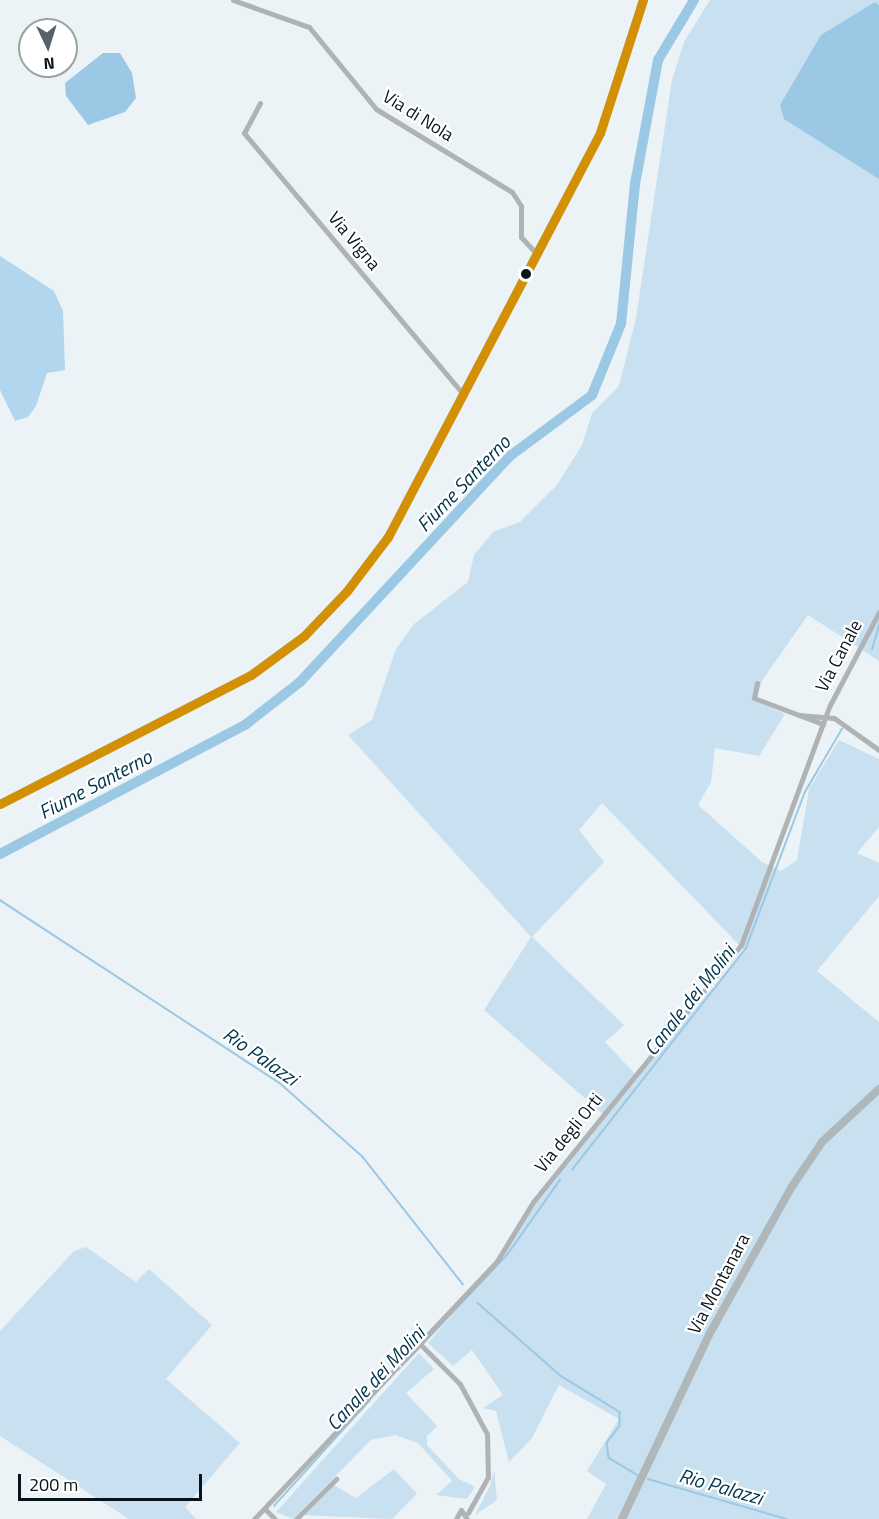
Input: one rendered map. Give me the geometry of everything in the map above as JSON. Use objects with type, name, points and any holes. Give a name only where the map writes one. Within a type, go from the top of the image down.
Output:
[{"type":"main road","name":"Via Montanara","points":[[622,1519],[710,1333],[791,1188],[822,1142],[879,1089]]},
{"type":"street","name":"Via di Nola","points":[[233,0],[309,27],[376,108],[512,192],[521,206],[521,237],[537,254]]},
{"type":"street","points":[[0,804],[251,675],[304,636],[388,537],[600,133],[643,0]]},
{"type":"street","name":"Via Vigna","points":[[260,103],[244,133],[463,394]]},
{"type":"street","name":"Via Canale","points":[[826,715],[879,612]]},
{"type":"street","points":[[757,683],[753,698],[823,724]]},
{"type":"street","points":[[799,715],[826,715],[848,724],[879,750]]},
{"type":"street","name":"Via degli Orti","points":[[254,1519],[497,1261],[533,1202],[741,945],[826,715]]},
{"type":"street","points":[[419,1343],[466,1392],[487,1434],[488,1477],[468,1516],[459,1510],[456,1519]]},
{"type":"street","points":[[296,1519],[336,1479]]},
{"type":"street","points":[[265,1509],[275,1519]]},
{"type":"shaded area","points":[[710,0],[879,0],[879,661],[808,615],[763,679],[755,701],[785,714],[759,756],[715,748],[711,782],[698,805],[762,862],[781,871],[797,860],[809,789],[839,740],[879,759],[879,827],[857,853],[879,863],[879,896],[817,971],[879,1022],[879,1519],[587,1519],[606,1484],[587,1471],[619,1419],[559,1385],[532,1438],[509,1462],[496,1411],[483,1408],[503,1395],[472,1350],[453,1366],[428,1343],[492,1268],[533,1202],[604,1115],[484,1010],[531,937],[348,735],[372,720],[396,649],[414,624],[468,582],[474,555],[493,532],[520,522],[557,485],[582,445],[592,413],[619,386],[636,318],[672,80],[684,42]],"holes":[[[602,803],[744,950],[638,1077],[605,1042],[624,1025],[532,937],[604,862],[579,830]]]},
{"type":"shaded area","points":[[875,2],[879,5],[879,179],[784,119],[780,105],[821,35]]},
{"type":"shaded area","points":[[103,53],[120,53],[132,73],[136,98],[125,112],[88,125],[66,96],[65,83],[71,78],[78,78],[78,73]]},
{"type":"shaded area","points":[[0,256],[54,291],[63,311],[65,370],[47,373],[36,406],[28,417],[15,421],[0,390]]},
{"type":"shaded area","points":[[86,1247],[136,1282],[149,1269],[212,1325],[166,1379],[240,1443],[185,1507],[196,1519],[129,1519],[0,1436],[0,1331],[74,1251]]},
{"type":"shaded area","points":[[419,1353],[434,1369],[406,1393],[437,1426],[427,1436],[427,1445],[459,1479],[475,1487],[467,1499],[436,1495],[452,1481],[418,1443],[395,1435],[371,1440],[293,1519],[276,1512]]},
{"type":"shaded area","points":[[394,1469],[417,1494],[392,1519],[300,1515],[332,1484],[356,1498]]},
{"type":"shaded area","points":[[494,1470],[497,1500],[475,1515],[490,1486]]},
{"type":"waterway","name":"Fiume Santerno","points":[[0,854],[245,725],[300,682],[510,456],[592,395],[621,324],[635,184],[658,60],[694,0]]},
{"type":"waterway","name":"Canale dei Molini","points":[[872,650],[879,625]]},
{"type":"waterway","name":"Canale dei Molini","points":[[572,1170],[746,948],[805,792],[842,729]]},
{"type":"waterway","name":"Rio Palazzi","points":[[0,900],[280,1083],[363,1157],[463,1284]]},
{"type":"waterway","name":"Canale dei Molini","points":[[423,1344],[507,1255],[560,1180]]},
{"type":"waterway","name":"Rio Palazzi","points":[[478,1303],[561,1376],[620,1412],[620,1426],[607,1443],[609,1458],[637,1475]]},
{"type":"waterway","name":"Canale dei Molini","points":[[398,1370],[419,1348]]},
{"type":"waterway","name":"Canale dei Molini","points":[[274,1506],[370,1400]]},
{"type":"waterway","name":"Rio Palazzi","points":[[648,1479],[787,1519]]},
{"type":"transit line","points":[[0,804],[251,675],[304,636],[347,591],[388,537],[600,133],[643,0]]}]
